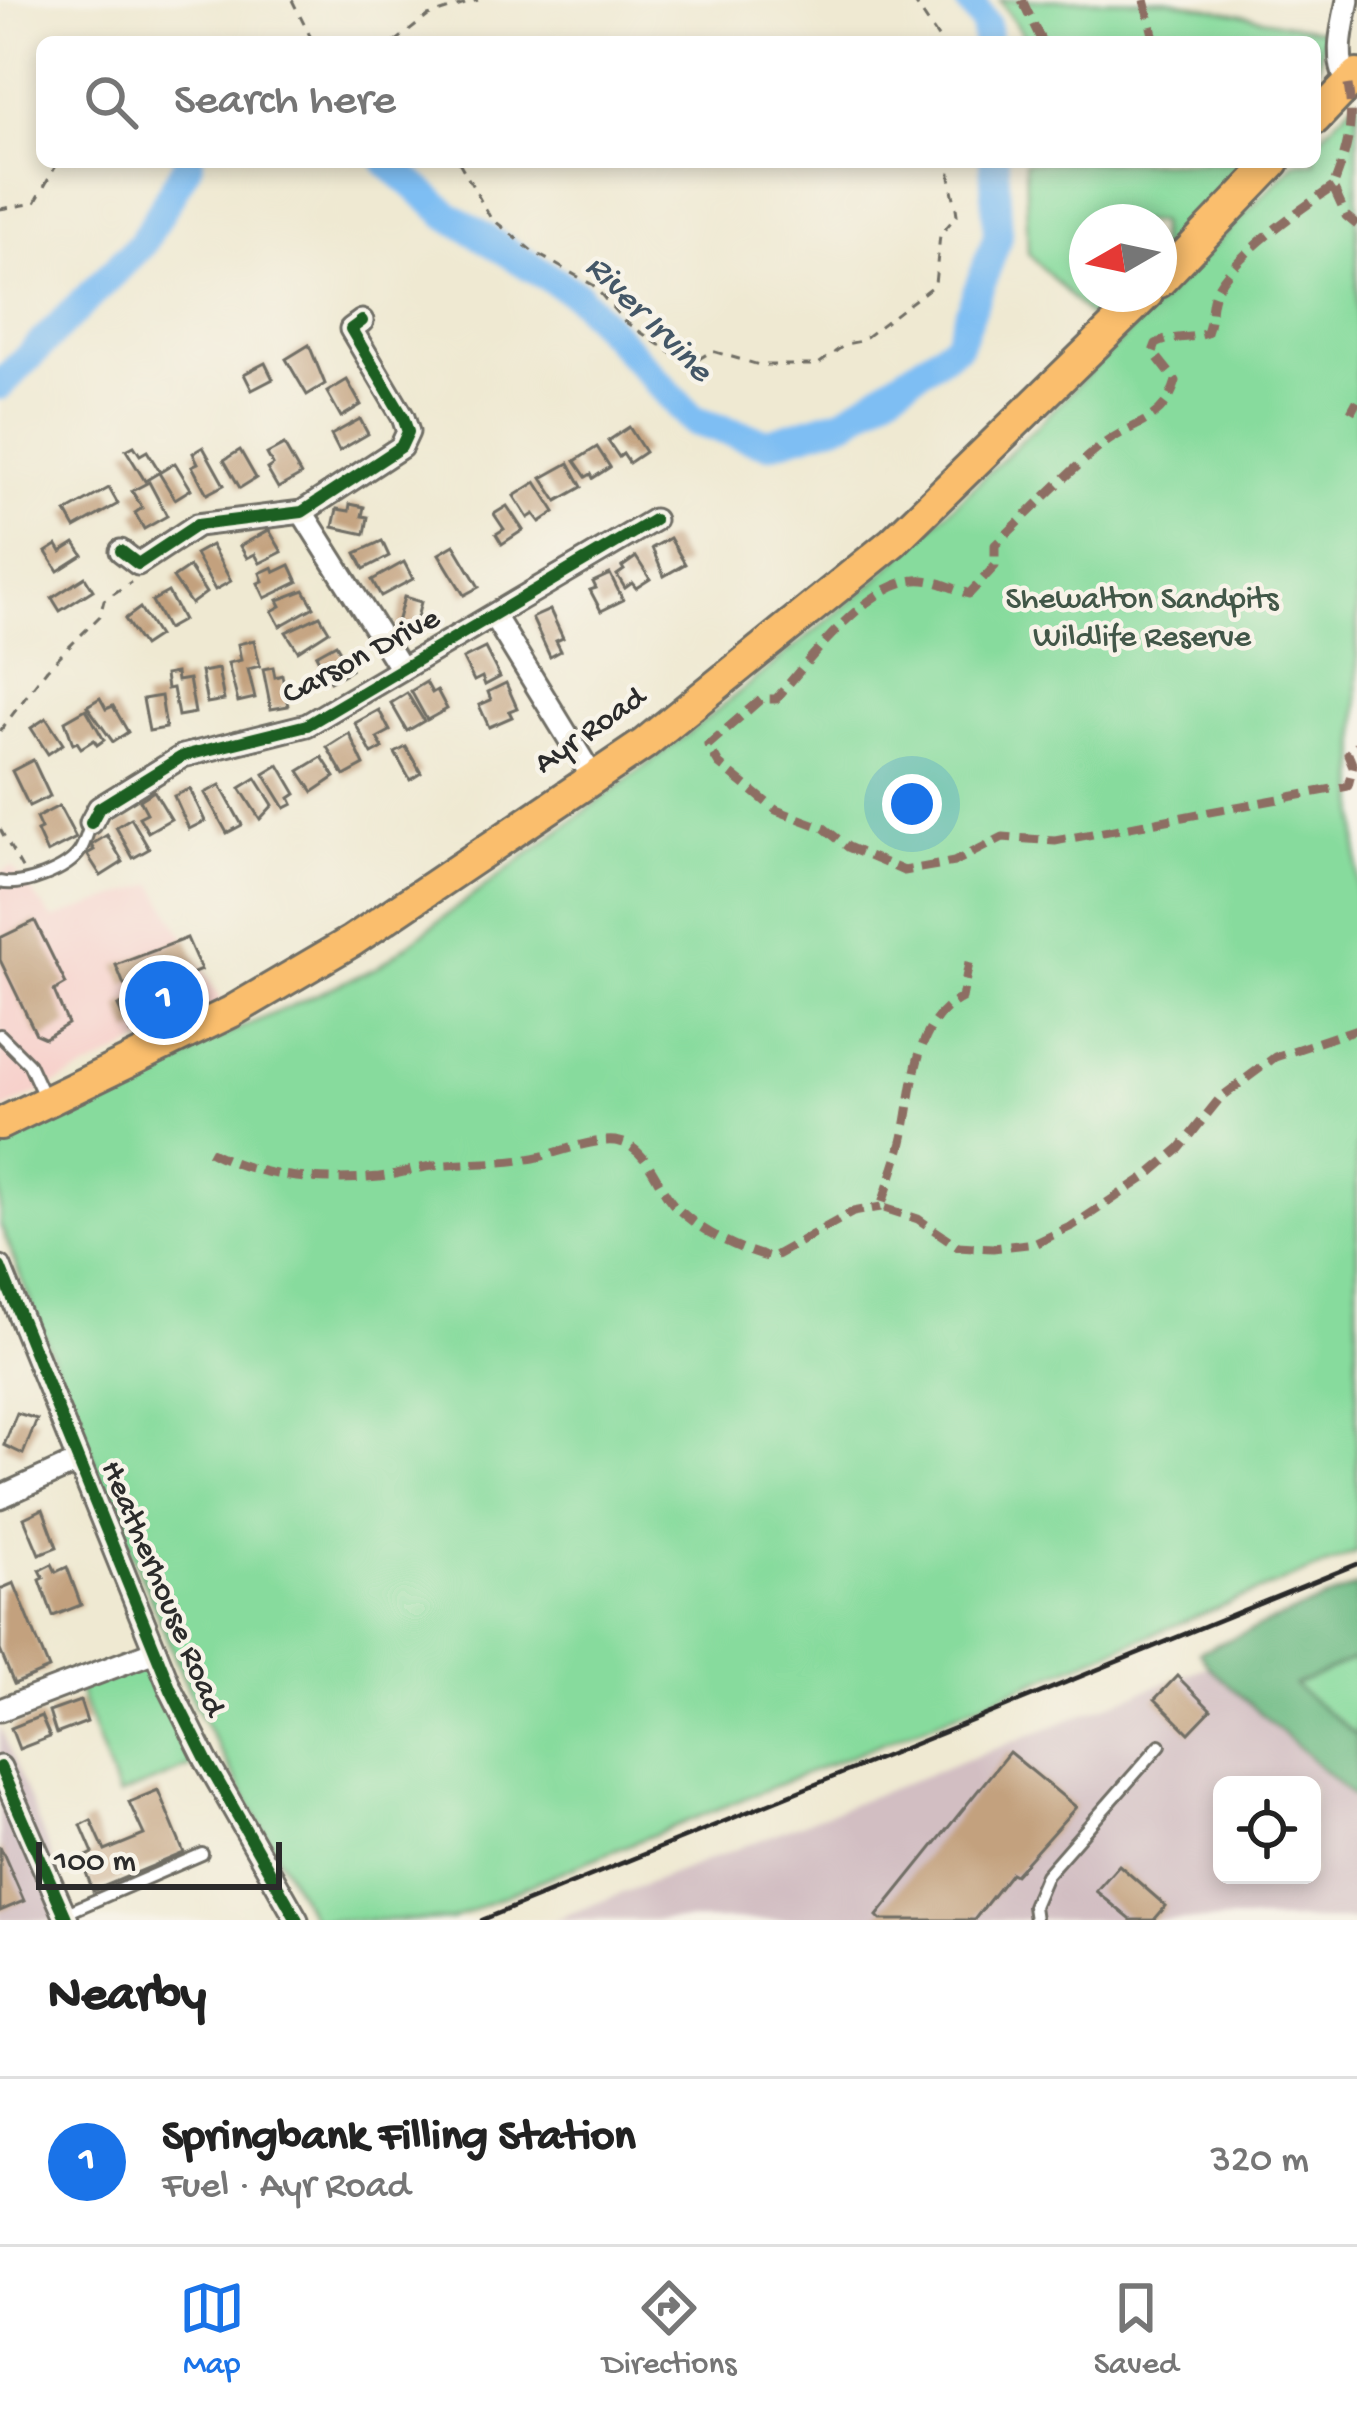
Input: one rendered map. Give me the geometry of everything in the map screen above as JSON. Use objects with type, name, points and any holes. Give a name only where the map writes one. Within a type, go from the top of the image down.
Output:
[{"type":"main road","points":[[1321,113],[1352,81]]},
{"type":"main road","points":[[1177,263],[1268,168]]},
{"type":"main road","name":"Ayr Road","points":[[0,1124],[231,1012],[352,940],[644,744],[893,542],[1129,312]]},
{"type":"street","points":[[1348,0],[1339,46],[1340,69],[1352,81]]},
{"type":"street","points":[[129,557],[197,526],[302,512],[401,447],[408,432],[403,417],[351,329],[362,321]]},
{"type":"street","points":[[302,512],[401,669]]},
{"type":"street","name":"Carson Drive","points":[[91,823],[99,808],[183,756],[308,724],[653,520]]},
{"type":"street","points":[[494,616],[592,776]]},
{"type":"street","name":"Heatherhouse Road","points":[[1,1273],[155,1652],[206,1760],[297,1920]]},
{"type":"street","points":[[0,1496],[77,1462]]},
{"type":"street","points":[[0,1711],[155,1652]]},
{"type":"street","points":[[1,1772],[65,1917]]},
{"type":"lane","points":[[0,882],[14,886],[30,882],[79,855],[91,823]]},
{"type":"lane","points":[[0,1035],[29,1064],[47,1102]]},
{"type":"lane","points":[[1035,1920],[1033,1906],[1046,1875],[1160,1745]]},
{"type":"lane","points":[[65,1917],[202,1854]]},
{"type":"path","points":[[292,0],[310,36]]},
{"type":"path","points":[[403,36],[428,16],[478,0]]},
{"type":"path","points":[[914,0],[937,36]]},
{"type":"path","points":[[0,209],[35,203],[55,168]]},
{"type":"path","points":[[462,168],[490,217],[532,251],[593,285],[624,321],[689,365],[712,351],[759,365],[801,368],[817,365],[846,344],[861,340],[935,284],[940,235],[957,215],[950,168]]},
{"type":"path","points":[[0,731],[46,669],[100,616],[104,600],[129,586],[129,557]]},
{"type":"path","points":[[0,829],[30,882]]},
{"type":"shaded area","points":[[12,867],[53,919],[154,884],[222,1003],[0,1111],[0,872]]},
{"type":"shaded area","points":[[1208,1666],[1357,1800],[1357,1920],[553,1920]]},
{"type":"shaded area","points":[[0,1726],[77,1920],[0,1920]]},
{"type":"green space","points":[[1000,0],[1170,0],[1326,32],[1321,54],[1321,36],[1022,33]]},
{"type":"green space","name":"Shewalton Sandpits Wildlife Reserve","points":[[1357,99],[1357,1552],[451,1920],[313,1920],[195,1705],[78,1423],[0,1224],[0,1151],[26,1124],[378,967],[689,733],[871,585],[1149,312],[1177,312],[1177,283],[1290,168],[1321,168],[1321,136]]},
{"type":"green space","points":[[1025,168],[1247,168],[1177,236],[1177,204],[1069,204],[1069,295],[1028,253]]},
{"type":"green space","points":[[1357,1586],[1357,1658],[1294,1685],[1357,1736],[1357,1800],[1208,1666],[1199,1652]]},
{"type":"green space","points":[[154,1656],[203,1762],[118,1796],[77,1685]]},
{"type":"green space","points":[[1357,1658],[1357,1736],[1293,1685]]},
{"type":"building","points":[[309,345],[325,384],[307,395],[286,359]]},
{"type":"building","points":[[265,363],[273,379],[252,390],[244,374]]},
{"type":"building","points":[[347,380],[361,405],[341,417],[327,392]]},
{"type":"building","points":[[360,419],[368,434],[339,451],[331,435]]},
{"type":"building","points":[[629,427],[645,452],[629,463],[608,441]]},
{"type":"building","points":[[284,445],[301,475],[278,488],[267,469],[273,465],[267,454]]},
{"type":"building","points":[[134,446],[140,455],[147,451],[160,472],[145,481],[126,450]]},
{"type":"building","points":[[203,447],[224,485],[207,494],[192,466],[198,463],[193,453]]},
{"type":"building","points":[[597,447],[610,467],[593,478],[591,474],[586,477],[575,461]]},
{"type":"building","points":[[240,450],[256,478],[240,488],[224,460]]},
{"type":"building","points":[[175,463],[191,489],[175,499],[159,473]]},
{"type":"building","points":[[569,463],[582,487],[557,501],[542,478]]},
{"type":"building","points":[[149,482],[167,516],[144,529],[135,513],[142,508],[132,491]]},
{"type":"building","points":[[536,482],[555,512],[540,522],[534,514],[528,518],[514,496]]},
{"type":"building","points":[[109,488],[118,504],[75,528],[66,512]]},
{"type":"building","points":[[350,504],[364,507],[362,516],[368,517],[365,534],[333,527],[337,509],[349,511]]},
{"type":"building","points":[[507,506],[523,530],[502,544],[496,534],[504,529],[494,514]]},
{"type":"building","points":[[269,530],[282,552],[260,563],[255,554],[247,558],[240,546]]},
{"type":"building","points":[[670,538],[685,564],[664,576],[652,548]]},
{"type":"building","points":[[382,541],[389,556],[364,569],[356,553]]},
{"type":"building","points":[[75,543],[83,555],[58,571],[46,552],[57,545],[61,552]]},
{"type":"building","points":[[211,545],[231,581],[215,590],[195,554]]},
{"type":"building","points":[[454,545],[479,587],[464,595],[439,554]]},
{"type":"building","points":[[636,557],[650,579],[636,588],[632,583],[625,588],[617,575]]},
{"type":"building","points":[[404,562],[413,579],[381,596],[372,580]]},
{"type":"building","points":[[290,565],[298,582],[265,598],[258,583],[263,581],[260,573]]},
{"type":"building","points":[[189,567],[206,593],[191,604],[173,578]]},
{"type":"building","points":[[610,574],[623,600],[601,611],[590,590],[596,588],[593,582]]},
{"type":"building","points":[[85,577],[93,590],[60,611],[52,598]]},
{"type":"building","points":[[304,590],[314,607],[280,626],[272,611],[281,606],[278,600]]},
{"type":"building","points":[[168,592],[183,620],[167,629],[152,601]]},
{"type":"building","points":[[404,597],[421,602],[413,634],[395,630]]},
{"type":"building","points":[[140,608],[158,636],[143,646],[125,619]]},
{"type":"building","points":[[550,610],[563,638],[556,641],[561,651],[550,657],[532,618]]},
{"type":"building","points":[[320,616],[329,631],[298,651],[286,632]]},
{"type":"building","points":[[254,640],[260,666],[248,669],[255,698],[238,702],[228,663],[241,660],[238,644]]},
{"type":"building","points":[[336,644],[351,670],[330,682],[316,655]]},
{"type":"building","points":[[485,648],[500,677],[485,685],[482,677],[474,681],[463,659]]},
{"type":"building","points":[[273,667],[275,677],[282,675],[288,706],[271,709],[263,669]]},
{"type":"building","points":[[218,669],[224,700],[207,703],[201,672]]},
{"type":"building","points":[[176,673],[177,681],[189,679],[195,713],[178,716],[173,688],[167,689],[165,675]]},
{"type":"building","points":[[426,682],[432,693],[437,690],[447,709],[427,720],[411,691]]},
{"type":"building","points":[[506,683],[517,708],[509,711],[512,717],[489,727],[479,705],[491,700],[488,692]]},
{"type":"building","points":[[407,693],[424,721],[407,731],[391,703]]},
{"type":"building","points":[[161,696],[166,728],[149,731],[143,699]]},
{"type":"building","points":[[100,698],[106,709],[113,706],[128,732],[113,742],[87,706]]},
{"type":"building","points":[[86,709],[104,740],[81,748],[73,744],[65,721]]},
{"type":"building","points":[[379,710],[390,731],[377,738],[383,748],[372,754],[355,723]]},
{"type":"building","points":[[46,718],[63,744],[48,754],[31,728]]},
{"type":"building","points":[[349,733],[364,765],[344,776],[327,747]]},
{"type":"building","points":[[406,747],[421,773],[410,780],[395,753]]},
{"type":"building","points":[[322,757],[335,777],[313,792],[299,771]]},
{"type":"building","points":[[33,760],[50,796],[29,806],[12,771]]},
{"type":"building","points":[[279,765],[296,794],[290,798],[293,804],[285,808],[264,774]]},
{"type":"building","points":[[256,778],[273,805],[260,819],[240,788]]},
{"type":"building","points":[[220,785],[242,825],[227,833],[205,793]]},
{"type":"building","points":[[190,789],[205,821],[189,829],[174,796]]},
{"type":"building","points":[[154,791],[171,819],[148,832],[139,817],[147,813],[140,800]]},
{"type":"building","points":[[59,806],[76,838],[47,853],[36,818]]},
{"type":"building","points":[[131,818],[149,849],[133,858],[116,827]]},
{"type":"building","points":[[107,835],[123,862],[101,876],[87,854],[94,850],[91,845]]},
{"type":"building","points":[[35,921],[66,984],[54,991],[68,1024],[45,1038],[36,1034],[0,960],[0,938]]},
{"type":"building","points":[[187,938],[201,970],[161,987],[154,972],[124,985],[116,965]]},
{"type":"building","points":[[156,989],[168,1016],[130,1033],[118,1006]]},
{"type":"building","points":[[17,1413],[37,1419],[23,1454],[4,1445]]},
{"type":"building","points":[[43,1509],[57,1547],[39,1554],[24,1518]]},
{"type":"building","points":[[52,1564],[56,1572],[67,1567],[81,1605],[53,1616],[40,1580],[44,1578],[40,1570]]},
{"type":"building","points":[[14,1583],[49,1669],[14,1684],[0,1650],[0,1589]]},
{"type":"building","points":[[1177,1676],[1211,1710],[1189,1733],[1155,1699]]},
{"type":"building","points":[[80,1701],[87,1722],[56,1734],[49,1712]]},
{"type":"building","points":[[41,1716],[50,1737],[19,1749],[11,1728]]},
{"type":"building","points":[[1009,1752],[1076,1807],[1015,1875],[1011,1873],[974,1920],[881,1920],[877,1916]]},
{"type":"building","points":[[158,1790],[184,1853],[93,1891],[81,1859],[93,1853],[81,1825],[91,1820],[105,1851],[144,1835],[129,1802]]},
{"type":"building","points":[[0,1846],[24,1901],[0,1911]]},
{"type":"building","points":[[1119,1865],[1166,1906],[1154,1920],[1131,1920],[1096,1891]]},
{"type":"waterway","name":"River Irvine","points":[[969,0],[986,25],[987,36]]},
{"type":"waterway","name":"River Irvine","points":[[0,385],[142,244],[186,168]]},
{"type":"waterway","name":"River Irvine","points":[[394,168],[448,215],[577,295],[694,421],[768,443],[845,420],[958,344],[998,236],[994,168]]},
{"type":"railway","points":[[482,1920],[1357,1564]]},
{"type":"marked path","points":[[1022,0],[1039,36]]},
{"type":"marked path","points":[[1144,0],[1153,36]]},
{"type":"marked path","points":[[1348,85],[1348,137],[1333,187],[1346,216],[1357,225]]},
{"type":"marked path","points":[[1333,187],[1233,267],[1214,296],[1207,333],[1156,344],[1153,352],[1176,381],[1163,406],[1100,447],[995,545],[995,566],[969,594],[915,580],[877,595],[839,628],[776,699],[761,699],[708,745],[719,764],[776,810],[824,828],[848,847],[904,871],[954,862],[1003,837],[1055,841],[1348,786],[1353,766],[1348,754],[1357,744]]},
{"type":"marked path","points":[[1351,412],[1357,401]]},
{"type":"marked path","points":[[969,963],[962,998],[933,1025],[917,1061],[902,1142],[881,1207],[918,1219],[958,1246],[1036,1243],[1072,1226],[1147,1176],[1180,1148],[1220,1098],[1275,1057],[1357,1029]]},
{"type":"marked path","points":[[209,1151],[270,1173],[357,1178],[433,1166],[522,1160],[615,1141],[636,1150],[668,1198],[696,1224],[733,1245],[771,1258],[853,1212],[881,1207]]},
{"type":"cycle path","points":[[121,551],[138,564],[197,525],[302,512],[401,447],[408,432],[403,417],[351,329],[362,321]]},
{"type":"cycle path","points":[[91,823],[99,808],[183,756],[307,725],[654,520]]},
{"type":"cycle path","points":[[0,1267],[171,1690],[297,1920]]},
{"type":"cycle path","points":[[0,1767],[67,1920]]},
{"type":"place","name":"Springbank Filling Station","points":[[164,1000]]}]
